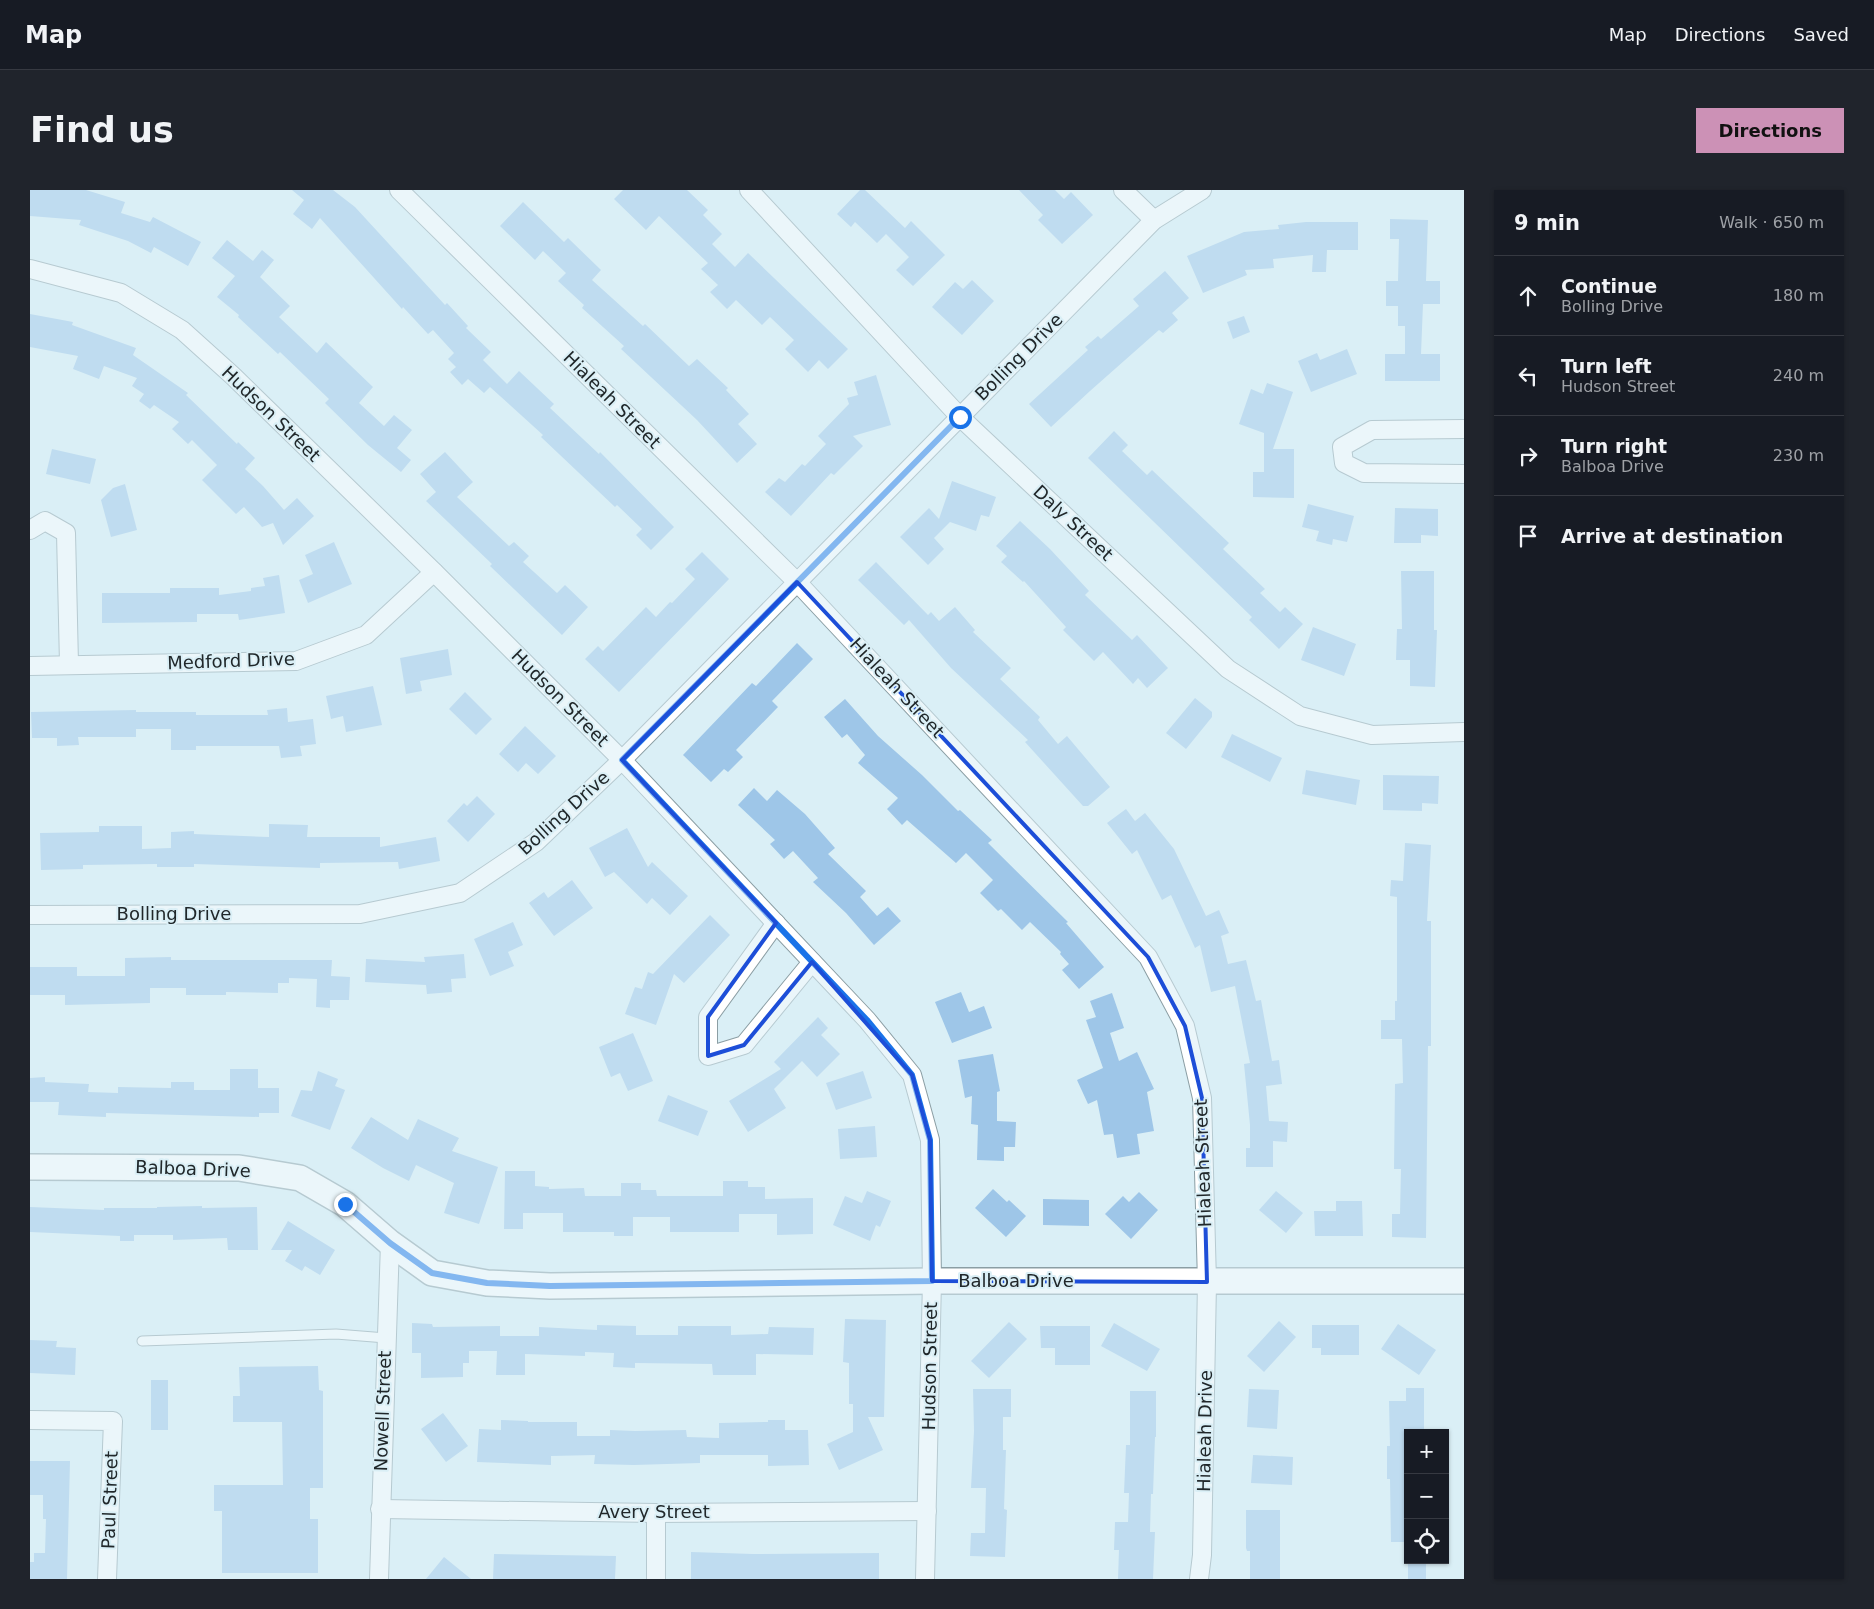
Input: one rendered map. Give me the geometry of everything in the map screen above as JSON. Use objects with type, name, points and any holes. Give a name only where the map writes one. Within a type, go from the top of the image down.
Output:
[{"type":"street","name":"Hialeah Street","points":[[399,190],[797,582],[1148,957],[1185,1026],[1202,1098],[1207,1282]]},
{"type":"street","name":"Daly Street","points":[[749,190],[960,417],[1228,669],[1300,716],[1372,735],[1464,732]]},
{"type":"street","points":[[1123,190],[1154,220]]},
{"type":"street","name":"Bolling Drive","points":[[30,915],[360,914],[460,893],[536,842],[622,760],[1154,220],[1202,190]]},
{"type":"street","name":"Hudson Street","points":[[30,269],[121,293],[182,330],[233,376],[434,572],[622,760],[867,1020],[912,1075],[930,1140],[932,1281],[925,1579]]},
{"type":"street","points":[[1464,429],[1372,430],[1342,448],[1344,463],[1364,473],[1464,474]]},
{"type":"street","points":[[30,530],[45,521],[66,533],[69,664]]},
{"type":"street","name":"Medford Drive","points":[[30,666],[296,661],[366,635],[434,572]]},
{"type":"street","points":[[776,923],[708,1017],[708,1056],[744,1045],[812,962]]},
{"type":"street","name":"Balboa Drive","points":[[30,1167],[239,1168],[300,1178],[345,1204],[390,1243],[432,1273],[487,1283],[550,1286],[932,1281],[1464,1281]]},
{"type":"street","name":"Nowell Street","points":[[378,1579],[390,1243]]},
{"type":"street","name":"Hialeah Drive","points":[[1199,1579],[1202,1555],[1207,1282]]},
{"type":"street","name":"Paul Street","points":[[30,1420],[112,1421],[107,1579]]},
{"type":"street","name":"Avery Street","points":[[380,1509],[656,1513],[927,1511]]},
{"type":"street","points":[[656,1513],[656,1579]]},
{"type":"lane","points":[[142,1341],[336,1334],[386,1338]]},
{"type":"highlighted area","points":[[797,582],[1148,957],[1185,1026],[1202,1098],[1207,1282],[932,1281],[930,1140],[912,1075],[812,962],[744,1045],[708,1056],[708,1017],[776,923],[622,760]]},
{"type":"building","points":[[30,190],[86,190],[125,202],[121,213],[150,222],[153,217],[201,242],[188,266],[154,247],[151,253],[128,241],[79,225],[81,220],[30,216]]},
{"type":"building","points":[[292,190],[333,190],[355,207],[445,305],[447,303],[468,326],[466,328],[491,352],[483,360],[507,384],[519,371],[554,404],[550,408],[599,454],[600,452],[674,527],[651,550],[636,535],[642,529],[617,505],[615,507],[541,437],[543,435],[490,387],[484,393],[468,379],[462,385],[450,372],[456,367],[448,359],[454,353],[433,330],[428,334],[403,307],[402,309],[320,218],[312,229],[293,214],[304,200]]},
{"type":"building","points":[[623,190],[687,190],[708,210],[703,215],[722,234],[712,244],[735,267],[748,253],[848,349],[828,369],[819,360],[808,372],[785,349],[794,340],[770,317],[762,325],[736,300],[727,309],[710,292],[718,285],[701,269],[708,263],[659,216],[646,230],[614,199]]},
{"type":"building","points":[[860,190],[865,190],[905,228],[911,221],[945,255],[913,286],[896,270],[909,257],[886,234],[877,243],[855,222],[851,227],[837,214]]},
{"type":"building","points":[[1019,190],[1055,190],[1064,199],[1071,192],[1093,215],[1062,244],[1038,220],[1043,215]]},
{"type":"building","points":[[523,202],[564,242],[568,238],[601,270],[592,280],[643,326],[645,324],[689,366],[697,359],[728,388],[726,390],[749,414],[738,424],[757,444],[737,463],[697,420],[621,349],[624,346],[582,308],[584,305],[558,281],[566,273],[543,251],[535,260],[500,226]]},
{"type":"building","points":[[1390,219],[1428,220],[1426,281],[1440,281],[1440,304],[1423,304],[1421,354],[1440,354],[1440,381],[1385,381],[1385,354],[1405,354],[1405,326],[1398,326],[1398,306],[1386,306],[1386,281],[1398,281],[1399,239],[1390,239]]},
{"type":"building","points":[[1306,222],[1358,222],[1358,250],[1327,250],[1326,272],[1312,272],[1313,255],[1273,259],[1274,268],[1245,270],[1247,275],[1203,293],[1187,256],[1244,232],[1279,229],[1278,225]]},
{"type":"building","points":[[227,240],[253,261],[262,250],[274,260],[260,277],[290,306],[279,317],[317,353],[326,342],[373,387],[359,403],[384,426],[394,415],[412,430],[397,448],[411,460],[401,472],[368,445],[325,403],[329,399],[280,352],[278,354],[238,317],[239,315],[217,297],[235,276],[212,258]]},
{"type":"building","points":[[1165,271],[1189,298],[1172,313],[1178,320],[1163,333],[1159,330],[1051,427],[1029,404],[1088,350],[1085,347],[1098,336],[1101,339],[1139,306],[1133,299]]},
{"type":"building","points":[[972,280],[994,301],[962,335],[932,307],[955,282],[963,289]]},
{"type":"building","points":[[30,314],[73,322],[72,325],[136,348],[133,355],[188,393],[186,395],[237,444],[238,442],[255,458],[245,469],[284,510],[297,498],[314,516],[283,545],[273,523],[262,527],[244,507],[236,514],[202,480],[217,465],[192,440],[188,444],[172,429],[179,422],[154,405],[150,409],[139,401],[144,394],[132,386],[137,378],[104,366],[99,379],[73,369],[78,356],[30,347]]},
{"type":"building","points":[[1244,316],[1250,332],[1233,339],[1227,322]]},
{"type":"building","points":[[1347,349],[1357,374],[1311,392],[1298,361],[1317,353],[1320,360]]},
{"type":"building","points":[[876,375],[891,425],[853,436],[863,446],[834,475],[831,473],[791,516],[765,492],[779,478],[785,482],[802,464],[805,466],[826,444],[818,436],[849,404],[847,398],[858,395],[854,382]]},
{"type":"building","points":[[1267,383],[1293,392],[1273,449],[1294,449],[1294,498],[1253,497],[1253,472],[1264,472],[1264,433],[1239,424],[1251,389],[1263,394]]},
{"type":"building","points":[[1114,431],[1128,445],[1122,451],[1147,475],[1152,470],[1229,543],[1223,549],[1265,589],[1260,593],[1280,612],[1285,607],[1303,624],[1279,649],[1249,620],[1252,617],[1088,458]]},
{"type":"building","points":[[52,449],[96,459],[90,484],[46,474]]},
{"type":"building","points":[[445,452],[473,482],[457,497],[509,546],[514,542],[529,556],[523,562],[557,593],[565,585],[588,607],[562,635],[426,501],[436,492],[420,474]]},
{"type":"building","points":[[952,481],[996,497],[989,517],[981,515],[976,531],[950,522],[934,538],[944,549],[928,565],[900,537],[929,508],[939,519]]},
{"type":"building","points":[[125,484],[137,530],[111,537],[101,500],[113,488]]},
{"type":"building","points":[[1308,504],[1354,516],[1347,542],[1333,539],[1332,545],[1316,541],[1319,531],[1302,527]]},
{"type":"building","points":[[1395,508],[1438,509],[1438,536],[1421,535],[1421,543],[1394,543]]},
{"type":"building","points":[[1020,521],[1050,549],[1089,591],[1085,595],[1132,640],[1137,635],[1168,668],[1147,688],[1138,678],[1133,684],[1103,652],[1094,661],[1063,630],[1066,627],[1024,581],[1001,562],[1007,556],[996,546]]},
{"type":"building","points":[[334,542],[352,584],[308,603],[299,580],[313,574],[305,555]]},
{"type":"building","points":[[702,552],[729,579],[619,692],[585,659],[598,646],[603,651],[646,607],[656,617],[670,602],[672,603],[695,579],[685,569]]},
{"type":"building","points":[[876,562],[928,615],[931,612],[939,621],[955,607],[975,630],[973,632],[1011,668],[1000,679],[1040,717],[1038,720],[1058,744],[1067,736],[1110,787],[1088,806],[1083,806],[1025,742],[1028,740],[951,668],[909,620],[904,625],[858,580]]},
{"type":"building","points":[[1401,571],[1434,571],[1434,630],[1437,630],[1435,687],[1410,686],[1410,660],[1396,660],[1397,629],[1402,629]]},
{"type":"building","points":[[279,575],[285,613],[239,620],[238,614],[197,614],[197,622],[102,623],[102,593],[170,593],[170,588],[219,588],[219,595],[251,591],[251,588],[265,586],[263,578]]},
{"type":"building","points":[[1313,627],[1356,644],[1344,676],[1301,660]]},
{"type":"building","points":[[797,643],[813,659],[772,701],[778,707],[736,750],[743,757],[728,772],[724,769],[711,782],[683,755],[752,683],[756,686]]},
{"type":"building","points":[[448,649],[452,675],[420,681],[422,691],[406,694],[400,658]]},
{"type":"building","points":[[373,686],[382,725],[346,732],[343,716],[331,719],[326,696]]},
{"type":"building","points":[[465,692],[492,719],[476,735],[449,709]]},
{"type":"building","points":[[1195,698],[1212,712],[1212,717],[1186,749],[1166,733]]},
{"type":"building","points":[[845,699],[878,736],[992,840],[988,843],[1068,922],[1066,923],[1104,967],[1079,989],[1062,970],[1069,964],[1060,954],[1061,952],[1030,922],[1022,930],[1001,909],[998,911],[980,893],[993,880],[966,853],[956,863],[907,820],[902,825],[887,809],[898,798],[858,763],[865,755],[847,734],[842,738],[824,717]]},
{"type":"building","points":[[287,708],[288,722],[313,719],[316,744],[300,746],[302,756],[281,758],[279,746],[196,746],[196,750],[171,750],[171,729],[136,729],[136,737],[78,737],[79,745],[57,746],[57,738],[32,738],[31,712],[136,710],[136,712],[196,712],[196,715],[268,715],[267,710]]},
{"type":"building","points":[[525,726],[556,756],[538,774],[526,763],[518,772],[499,754]]},
{"type":"building","points":[[1232,734],[1282,758],[1270,782],[1221,757]]},
{"type":"building","points":[[1306,770],[1360,780],[1356,805],[1302,794]]},
{"type":"building","points":[[1383,775],[1439,776],[1438,804],[1422,803],[1422,811],[1383,810]]},
{"type":"building","points":[[754,788],[767,801],[777,790],[805,814],[835,848],[828,854],[866,891],[860,897],[877,916],[888,907],[901,921],[874,945],[846,913],[813,882],[818,878],[793,851],[784,859],[770,844],[775,840],[738,805]]},
{"type":"building","points":[[477,796],[495,814],[468,842],[447,821],[464,803],[467,806]]},
{"type":"building","points":[[1126,809],[1135,821],[1145,813],[1174,849],[1206,916],[1219,910],[1229,933],[1221,936],[1228,964],[1246,960],[1256,1001],[1261,1000],[1272,1061],[1279,1060],[1282,1084],[1266,1086],[1269,1121],[1288,1122],[1287,1142],[1273,1141],[1273,1167],[1246,1167],[1246,1148],[1250,1148],[1250,1125],[1244,1064],[1250,1063],[1235,986],[1211,992],[1200,945],[1195,948],[1171,895],[1162,900],[1137,850],[1132,854],[1107,823]]},
{"type":"building","points":[[269,824],[308,825],[307,837],[380,837],[380,847],[436,837],[440,861],[399,869],[398,862],[320,863],[320,868],[194,864],[194,867],[157,867],[157,864],[83,865],[83,869],[41,870],[40,833],[99,832],[99,826],[142,826],[142,849],[171,848],[171,832],[194,831],[194,834],[269,837]]},
{"type":"building","points":[[627,828],[648,867],[652,862],[688,896],[670,915],[652,898],[647,904],[614,872],[605,877],[589,848]]},
{"type":"building","points":[[1405,843],[1431,845],[1427,921],[1431,921],[1431,1046],[1428,1046],[1426,1238],[1392,1237],[1392,1214],[1400,1214],[1401,1169],[1394,1169],[1395,1084],[1403,1083],[1402,1039],[1381,1039],[1381,1020],[1395,1020],[1395,1001],[1397,1001],[1397,897],[1390,896],[1391,880],[1403,881]]},
{"type":"building","points":[[572,880],[593,908],[554,936],[529,903],[544,892],[548,898]]},
{"type":"building","points":[[710,915],[730,935],[684,983],[674,974],[656,1025],[625,1014],[635,987],[642,989],[648,972],[653,974]]},
{"type":"building","points":[[513,922],[523,945],[508,952],[514,966],[490,976],[474,939]]},
{"type":"building","points":[[464,954],[466,978],[451,979],[452,992],[427,994],[426,985],[365,982],[366,959],[425,962],[424,957]]},
{"type":"building","points":[[171,957],[171,960],[332,960],[331,976],[350,977],[349,1000],[330,1000],[330,1008],[316,1007],[317,979],[289,978],[289,983],[278,983],[278,993],[226,992],[226,995],[186,995],[186,988],[150,988],[150,1003],[65,1005],[65,995],[30,995],[30,967],[77,967],[77,976],[125,976],[125,958]]},
{"type":"building","points":[[961,992],[969,1012],[984,1006],[992,1028],[952,1043],[935,1002]]},
{"type":"building","points":[[1112,993],[1124,1028],[1110,1033],[1119,1061],[1137,1052],[1154,1089],[1147,1092],[1154,1131],[1137,1134],[1140,1154],[1117,1158],[1113,1134],[1104,1135],[1097,1100],[1088,1104],[1077,1080],[1103,1068],[1086,1020],[1096,1017],[1090,1001]]},
{"type":"building","points":[[818,1017],[828,1028],[821,1035],[840,1054],[817,1077],[802,1061],[774,1089],[786,1108],[748,1132],[729,1101],[781,1069],[774,1062]]},
{"type":"building","points":[[633,1033],[653,1081],[628,1091],[620,1073],[611,1077],[599,1047]]},
{"type":"building","points":[[993,1054],[1000,1091],[997,1092],[997,1121],[1016,1122],[1015,1147],[1004,1147],[1004,1161],[977,1160],[978,1125],[971,1124],[972,1096],[965,1098],[958,1060]]},
{"type":"building","points":[[230,1069],[258,1069],[258,1088],[279,1088],[279,1113],[259,1113],[259,1117],[106,1113],[106,1117],[58,1115],[59,1102],[30,1102],[30,1078],[45,1077],[45,1082],[89,1084],[88,1092],[118,1093],[118,1087],[171,1088],[171,1082],[194,1082],[194,1090],[230,1090]]},
{"type":"building","points":[[318,1071],[338,1079],[335,1086],[345,1090],[330,1130],[291,1116],[301,1090],[312,1091]]},
{"type":"building","points":[[863,1071],[872,1098],[836,1110],[826,1083]]},
{"type":"building","points":[[668,1095],[708,1111],[698,1136],[658,1121]]},
{"type":"building","points":[[371,1117],[408,1140],[418,1119],[459,1138],[452,1151],[498,1167],[479,1224],[444,1213],[454,1183],[416,1165],[409,1181],[383,1168],[351,1148]]},
{"type":"building","points":[[875,1126],[877,1157],[840,1159],[838,1129]]},
{"type":"building","points":[[505,1171],[535,1171],[535,1186],[549,1187],[549,1189],[584,1188],[585,1196],[621,1196],[621,1183],[641,1183],[641,1190],[656,1190],[657,1196],[723,1196],[723,1181],[748,1181],[748,1187],[765,1187],[765,1199],[813,1198],[813,1234],[777,1235],[777,1214],[739,1214],[739,1232],[670,1232],[670,1217],[633,1217],[633,1236],[614,1236],[614,1232],[563,1232],[563,1213],[523,1213],[523,1229],[504,1229]]},
{"type":"building","points":[[993,1189],[1007,1202],[1009,1200],[1026,1216],[1006,1237],[975,1208]]},
{"type":"building","points":[[867,1191],[891,1201],[880,1227],[876,1225],[870,1241],[833,1225],[845,1196],[862,1203]]},
{"type":"building","points":[[1276,1191],[1303,1213],[1286,1233],[1259,1210]]},
{"type":"building","points":[[1139,1192],[1158,1210],[1131,1239],[1105,1214],[1123,1196],[1129,1202]]},
{"type":"building","points":[[1043,1199],[1089,1200],[1089,1226],[1043,1225]]},
{"type":"building","points":[[1336,1201],[1362,1201],[1363,1236],[1315,1236],[1314,1211],[1336,1211]]},
{"type":"building","points":[[202,1206],[202,1208],[257,1207],[258,1250],[228,1250],[227,1238],[173,1240],[173,1235],[134,1235],[134,1241],[120,1241],[120,1236],[30,1232],[30,1207],[104,1210],[104,1208]]},
{"type":"building","points":[[288,1221],[335,1250],[320,1275],[305,1266],[302,1271],[285,1261],[292,1250],[271,1250]]},
{"type":"building","points":[[845,1319],[886,1320],[884,1417],[868,1417],[883,1450],[839,1470],[827,1444],[853,1432],[853,1404],[849,1404],[849,1363],[843,1362]]},
{"type":"building","points":[[1279,1321],[1296,1337],[1264,1372],[1247,1356]]},
{"type":"building","points":[[1009,1322],[1027,1339],[989,1378],[971,1361]]},
{"type":"building","points":[[412,1323],[432,1324],[433,1327],[500,1326],[500,1336],[539,1336],[539,1327],[597,1330],[597,1325],[636,1326],[636,1335],[678,1335],[678,1326],[731,1326],[731,1335],[768,1334],[769,1327],[814,1328],[813,1355],[756,1354],[756,1375],[713,1375],[712,1364],[635,1363],[635,1368],[613,1367],[614,1353],[585,1352],[585,1356],[525,1354],[525,1375],[496,1375],[497,1351],[469,1351],[469,1363],[463,1363],[463,1377],[421,1378],[421,1353],[412,1353]]},
{"type":"building","points":[[1114,1323],[1160,1349],[1147,1371],[1101,1346]]},
{"type":"building","points":[[1398,1324],[1436,1350],[1419,1375],[1381,1349]]},
{"type":"building","points":[[1312,1325],[1359,1325],[1359,1355],[1321,1355],[1321,1348],[1312,1348]]},
{"type":"building","points":[[1040,1326],[1090,1326],[1090,1365],[1055,1365],[1055,1348],[1041,1348]]},
{"type":"building","points":[[30,1340],[57,1341],[56,1347],[76,1348],[75,1375],[30,1373]]},
{"type":"building","points":[[318,1366],[319,1390],[323,1391],[323,1488],[310,1488],[310,1519],[318,1519],[318,1573],[222,1573],[222,1511],[214,1511],[214,1485],[283,1485],[282,1422],[233,1422],[233,1396],[240,1396],[239,1367]]},
{"type":"building","points":[[151,1380],[168,1380],[168,1430],[151,1430]]},
{"type":"building","points":[[1406,1388],[1424,1388],[1424,1429],[1404,1429],[1404,1542],[1391,1542],[1390,1479],[1387,1479],[1387,1446],[1390,1446],[1389,1401],[1406,1401]]},
{"type":"building","points":[[973,1389],[1011,1389],[1011,1417],[1003,1417],[1003,1450],[1006,1450],[1004,1509],[1007,1510],[1005,1557],[970,1556],[971,1533],[985,1533],[986,1488],[971,1488],[974,1431]]},
{"type":"building","points":[[1249,1389],[1279,1390],[1277,1429],[1247,1427]]},
{"type":"building","points":[[1130,1391],[1156,1391],[1156,1437],[1150,1532],[1155,1532],[1153,1579],[1118,1579],[1119,1550],[1114,1550],[1115,1522],[1128,1522],[1129,1493],[1124,1493],[1126,1445],[1130,1445]]},
{"type":"building","points":[[443,1413],[468,1446],[446,1462],[421,1429]]},
{"type":"building","points":[[501,1420],[577,1422],[577,1436],[610,1436],[610,1430],[686,1430],[687,1437],[719,1438],[719,1423],[785,1420],[785,1430],[808,1430],[809,1465],[768,1466],[768,1455],[700,1455],[700,1463],[634,1465],[594,1464],[595,1455],[551,1456],[551,1465],[477,1462],[479,1429],[501,1430]]},
{"type":"building","points":[[1253,1455],[1293,1457],[1292,1485],[1251,1483]]},
{"type":"building","points":[[30,1461],[70,1461],[67,1579],[30,1579],[30,1562],[34,1562],[34,1553],[45,1553],[46,1519],[43,1519],[43,1495],[30,1495]]},
{"type":"building","points":[[1246,1510],[1280,1510],[1280,1579],[1250,1579],[1250,1551],[1247,1551],[1246,1548]]},
{"type":"building","points":[[691,1552],[753,1554],[879,1553],[879,1579],[691,1579]]},
{"type":"building","points":[[494,1554],[616,1556],[615,1579],[493,1579]]},
{"type":"building","points":[[444,1557],[471,1579],[426,1579]]},
{"type":"building","points":[[1408,1564],[1426,1564],[1426,1579],[1408,1579]]},
{"type":"route","points":[[345,1204],[390,1243],[432,1273],[487,1283],[550,1286],[932,1281],[930,1140],[912,1075],[867,1020],[622,760],[960,417]]}]
